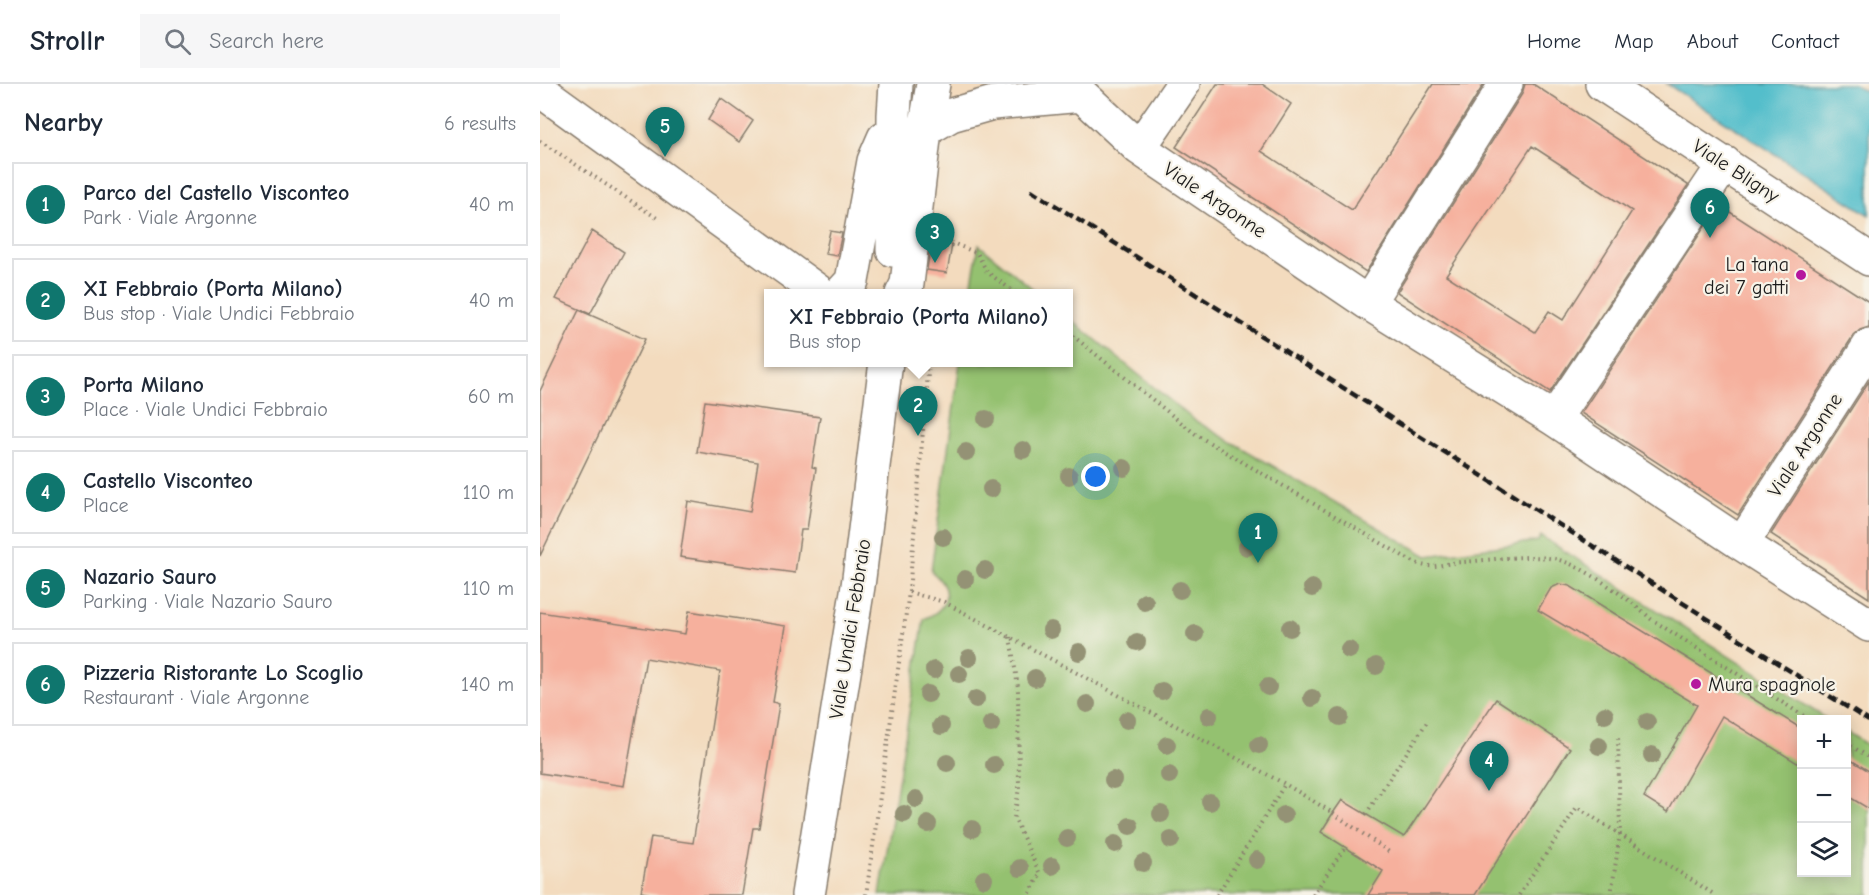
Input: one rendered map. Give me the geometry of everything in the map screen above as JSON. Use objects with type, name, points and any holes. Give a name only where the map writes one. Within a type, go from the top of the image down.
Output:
[{"type":"street","points":[[904,289],[933,84]]},
{"type":"street","points":[[1138,148],[1183,84]]},
{"type":"street","points":[[1368,303],[1506,84]]},
{"type":"street","name":"Viale Bligny","points":[[1602,84],[1869,259]]},
{"type":"street","points":[[540,90],[815,289]]},
{"type":"street","points":[[926,129],[951,115],[993,103],[1078,90]]},
{"type":"street","name":"Viale Argonne","points":[[1078,90],[1138,148],[1368,303],[1554,419],[1869,625]]},
{"type":"street","points":[[845,289],[852,281],[874,161],[895,99]]},
{"type":"street","points":[[892,289],[895,99]]},
{"type":"street","points":[[1554,419],[1725,163]]},
{"type":"street","name":"Viale Argonne","points":[[1742,544],[1869,346]]},
{"type":"street","name":"Viale Undici Febbraio","points":[[808,895],[858,586],[885,367]]},
{"type":"path","points":[[540,141],[662,222]]},
{"type":"path","points":[[939,237],[977,253],[987,272],[1010,289]]},
{"type":"path","points":[[1073,336],[1198,436],[1410,561],[1422,567],[1532,558],[1552,558],[1568,562],[1636,604],[1651,619],[1802,715]]},
{"type":"path","points":[[866,895],[909,592],[929,367]]},
{"type":"path","points":[[909,592],[945,602],[1285,784],[1333,813],[1392,855]]},
{"type":"path","points":[[1010,637],[1018,687],[1019,788],[1014,818],[1040,874],[1029,895]]},
{"type":"path","points":[[1366,814],[1427,722]]},
{"type":"path","points":[[1611,895],[1620,834],[1618,736]]},
{"type":"path","points":[[1851,746],[1869,757]]},
{"type":"path","points":[[1217,895],[1285,784]]},
{"type":"path","points":[[1519,895],[1577,807],[1715,895]]},
{"type":"path","points":[[1313,895],[1345,847]]},
{"type":"green space","points":[[979,245],[1033,289],[971,289]]},
{"type":"green space","points":[[1073,321],[1194,420],[1427,556],[1538,541],[1541,536],[1821,715],[1797,715],[1797,877],[1851,877],[1851,735],[1869,746],[1869,895],[880,895],[924,619],[933,615],[946,598],[943,585],[931,571],[959,367],[1073,367]]},
{"type":"water","points":[[1667,84],[1854,84],[1869,94],[1869,215]]},
{"type":"building","points":[[1217,84],[1262,84],[1291,104],[1261,151],[1352,210],[1433,84],[1484,84],[1366,272],[1176,147]]},
{"type":"building","points":[[1525,84],[1533,84],[1688,185],[1550,392],[1397,292],[1522,94]],"holes":[[[1532,146],[1632,211],[1563,320],[1549,311],[1535,332],[1446,275]]]},
{"type":"building","points":[[721,98],[753,121],[739,142],[708,120]]},
{"type":"building","points":[[1719,205],[1869,302],[1869,327],[1853,336],[1738,515],[1581,413]]},
{"type":"building","points":[[592,231],[624,252],[590,314],[556,299]]},
{"type":"building","points":[[830,231],[842,233],[837,256],[825,254]]},
{"type":"building","points":[[931,242],[952,245],[947,273],[927,270]]},
{"type":"building","points":[[579,310],[645,339],[540,556],[540,391]]},
{"type":"building","points":[[1869,381],[1869,598],[1771,534]]},
{"type":"building","points":[[705,401],[820,417],[812,467],[816,468],[807,530],[801,530],[795,573],[680,557],[688,501],[750,512],[758,462],[697,452]]},
{"type":"building","name":"Mura spagnole","points":[[1560,584],[1570,586],[1797,726],[1797,763],[1722,716],[1668,812],[1644,797],[1697,705],[1538,610],[1551,588]]},
{"type":"building","points":[[689,611],[786,626],[773,702],[779,704],[759,828],[753,828],[742,895],[657,895],[641,892],[651,837],[693,843],[720,671],[646,658],[624,786],[540,773],[540,612],[685,634]]},
{"type":"building","points":[[1496,699],[1570,748],[1475,895],[1368,895],[1383,871],[1321,832],[1333,813],[1342,800],[1404,837]]},
{"type":"building","points":[[1851,760],[1869,771],[1869,809],[1851,798]]},
{"type":"railway","points":[[1031,190],[1869,721]]},
{"type":"place","name":"Nazario Sauro","points":[[665,157]]},
{"type":"place","name":"Pizzeria Ristorante Lo Scoglio","points":[[1710,238]]},
{"type":"place","name":"Porta Milano","points":[[935,263]]},
{"type":"place","name":"La tana dei 7 gatti","points":[[1801,275]]},
{"type":"place","name":"XI Febbraio (Porta Milano)","points":[[918,436]]},
{"type":"place","name":"Parco del Castello Visconteo","points":[[1258,563]]},
{"type":"place","name":"Mura spagnole","points":[[1696,684]]},
{"type":"place","name":"Castello Visconteo","points":[[1489,791]]}]
